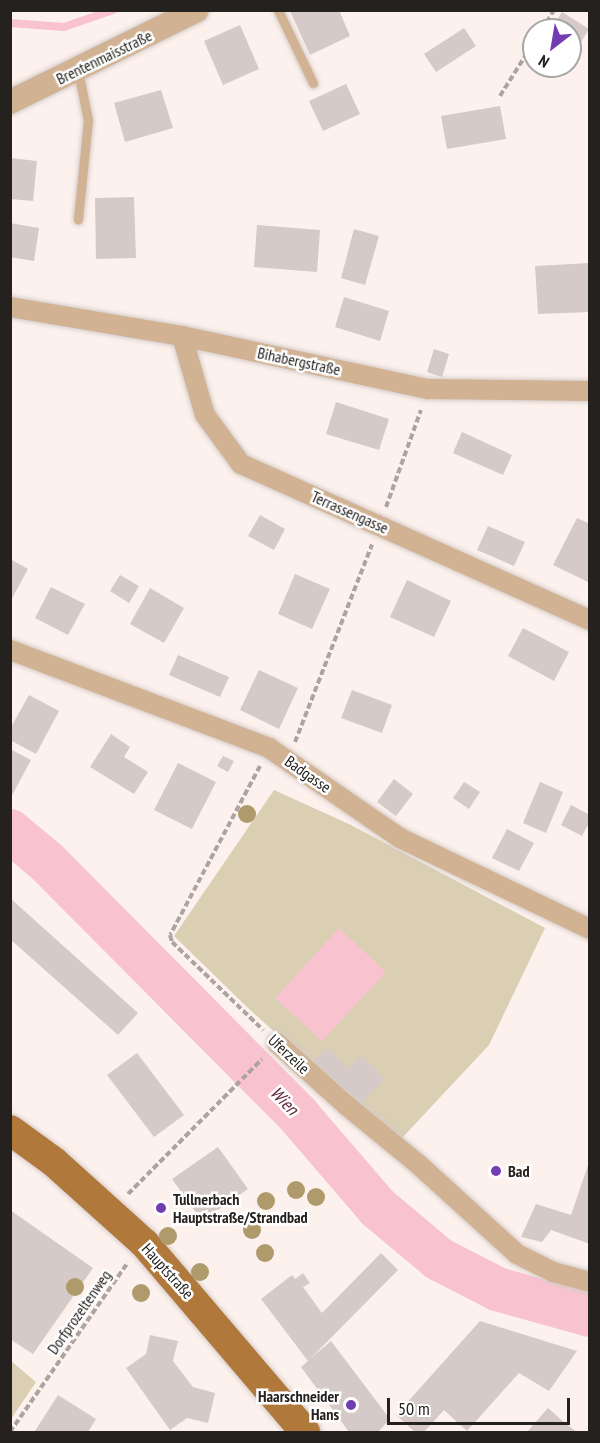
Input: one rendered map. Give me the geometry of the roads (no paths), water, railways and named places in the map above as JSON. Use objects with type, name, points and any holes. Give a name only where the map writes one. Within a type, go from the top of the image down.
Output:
[{"type":"main road","name":"Hauptstraße","points":[[10,1130],[54,1162],[145,1244],[304,1432]]},
{"type":"street","name":"Brentenmaisstraße","points":[[10,102],[78,71],[197,10]]},
{"type":"street","name":"Bihabergstraße","points":[[10,307],[182,336],[428,389],[590,391]]},
{"type":"street","name":"Terrassengasse","points":[[182,336],[205,416],[241,464],[590,620]]},
{"type":"street","name":"Badgasse","points":[[10,650],[269,748],[400,838],[590,929]]},
{"type":"street","name":"Uferzeile","points":[[277,1043],[346,1106],[418,1164],[517,1254],[553,1272],[590,1282]]},
{"type":"lane","points":[[278,10],[313,83]]},
{"type":"lane","points":[[78,71],[88,120],[78,219]]},
{"type":"waterway","points":[[10,23],[64,27],[113,10]]},
{"type":"waterway","name":"Wien","points":[[10,831],[47,862],[298,1115],[378,1208],[439,1259],[497,1289],[590,1315]]},
{"type":"place","name":"Bad","points":[[496,1171]]},
{"type":"place","name":"Tullnerbach Hauptstraße/Strandbad","points":[[161,1208]]},
{"type":"place","name":"Haarschneider Hans","points":[[351,1405]]}]
